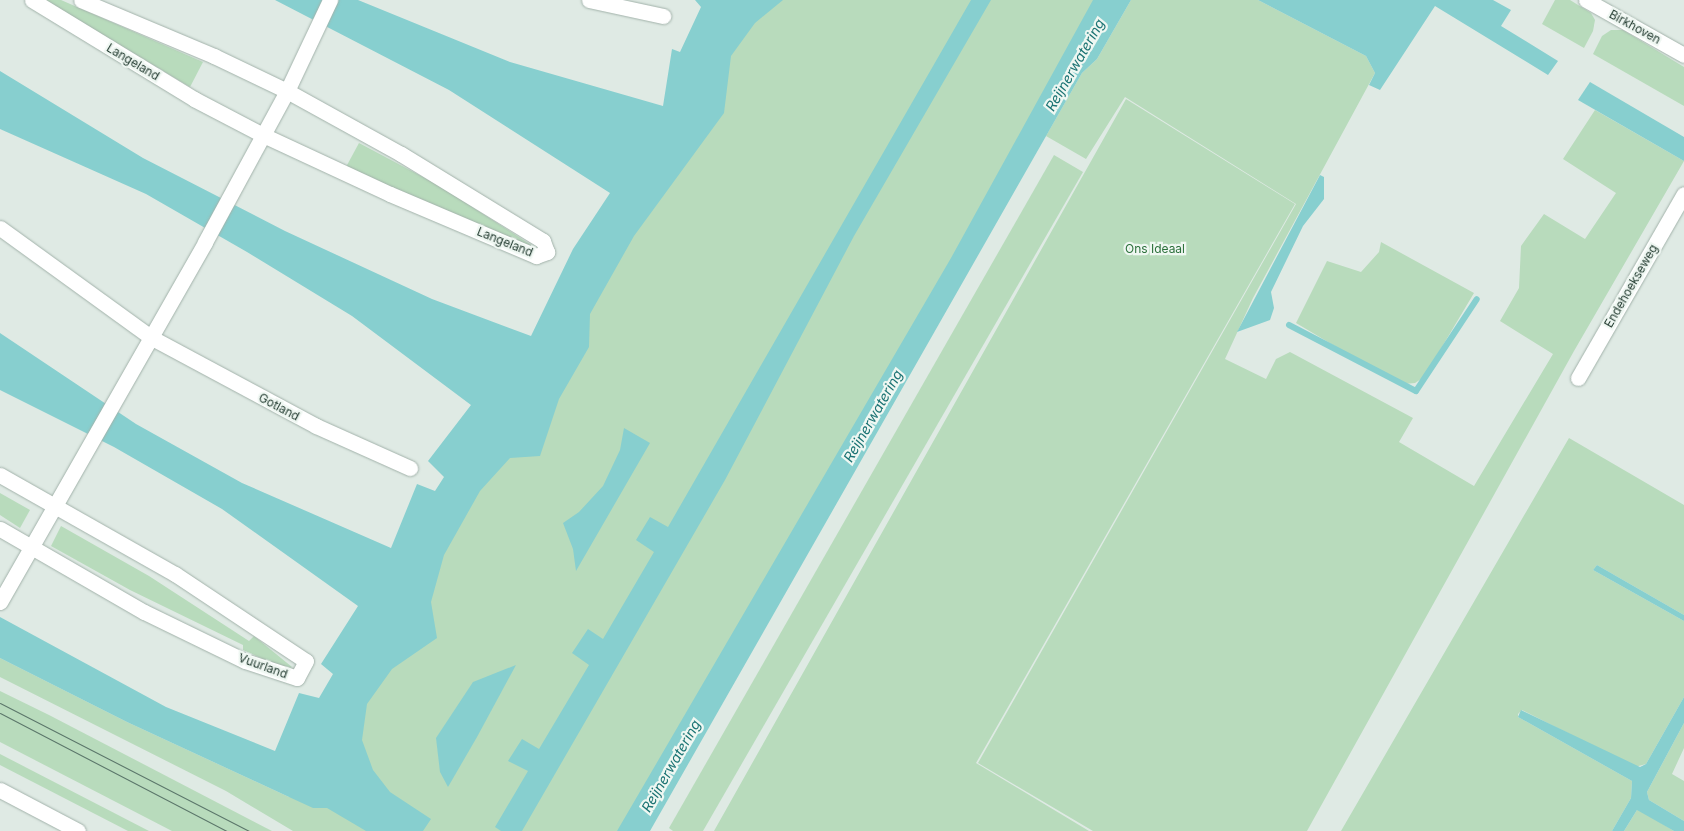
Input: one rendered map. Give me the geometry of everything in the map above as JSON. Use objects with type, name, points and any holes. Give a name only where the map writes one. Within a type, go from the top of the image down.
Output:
[{"type":"street","name":"Langeland","points":[[32,0],[194,99],[263,134],[390,194],[536,256],[548,252],[543,241],[401,154],[287,92],[214,56],[81,0]]},
{"type":"street","points":[[0,601],[152,338],[205,242],[287,92],[330,0]]},
{"type":"street","points":[[589,0],[663,16],[639,0]]},
{"type":"street","name":"Birkhoven","points":[[1586,0],[1684,55]]},
{"type":"street","name":"Endehoekseweg","points":[[1578,378],[1684,194]]},
{"type":"street","name":"Gotland","points":[[0,228],[152,338],[316,426],[410,468]]},
{"type":"street","name":"Vuurland","points":[[0,475],[56,504],[175,574],[306,661],[297,678],[245,661],[144,612],[0,529]]},
{"type":"street","points":[[0,790],[78,831]]},
{"type":"green space","points":[[44,0],[61,0],[203,62],[190,87]]},
{"type":"green space","points":[[749,0],[1101,0],[622,831],[293,831],[226,791],[0,677],[0,658],[127,722],[289,797],[319,767]]},
{"type":"green space","points":[[1131,0],[1258,0],[1366,56],[1375,73],[1253,298],[1225,359],[1266,379],[1276,359],[1290,352],[1413,418],[1399,442],[1474,486],[1553,354],[1500,321],[1519,288],[1521,246],[1544,214],[1585,239],[1616,193],[1563,159],[1595,110],[1684,161],[1574,351],[1307,831],[1093,831],[978,763],[1296,204],[1125,97],[1086,159],[1046,136],[1082,73],[1097,59]]},
{"type":"green space","points":[[1555,0],[1570,0],[1591,13],[1595,20],[1593,31],[1584,48],[1542,24]]},
{"type":"green space","points":[[1611,30],[1623,30],[1684,67],[1684,106],[1593,54],[1602,36]]},
{"type":"green space","name":"Ons Ideaal","points":[[1126,99],[1295,204],[976,763],[1089,831],[714,831]]},
{"type":"green space","points":[[359,143],[438,185],[536,248],[534,251],[346,167]]},
{"type":"green space","points":[[1054,155],[1083,172],[703,831],[673,831],[669,828]]},
{"type":"green space","points":[[1381,242],[1474,293],[1424,377],[1415,383],[1404,384],[1382,374],[1296,323],[1327,261],[1361,272],[1379,252]]},
{"type":"green space","points":[[1569,438],[1684,505],[1684,615],[1597,565],[1593,570],[1684,621],[1684,697],[1646,764],[1635,767],[1522,710],[1518,714],[1518,717],[1632,781],[1631,798],[1612,831],[1341,831]]},
{"type":"green space","points":[[0,493],[30,510],[20,528],[0,515]]},
{"type":"green space","points":[[61,526],[149,576],[249,641],[254,636],[292,667],[288,670],[243,650],[243,645],[130,590],[51,546]]},
{"type":"green space","points":[[0,691],[272,831],[172,831],[0,742]]},
{"type":"green space","points":[[1684,723],[1684,748],[1672,774],[1684,781],[1684,821],[1649,800],[1647,792]]},
{"type":"green space","points":[[0,754],[149,831],[128,831],[0,765]]},
{"type":"green space","points":[[1637,810],[1640,810],[1674,831],[1624,831]]},
{"type":"water","points":[[275,0],[358,0],[510,62],[663,106],[672,49],[680,52],[701,7],[695,0],[783,0],[755,23],[731,56],[724,113],[634,236],[590,314],[589,347],[559,399],[540,456],[510,458],[480,491],[444,555],[431,602],[437,638],[392,669],[367,704],[362,740],[373,770],[390,792],[431,819],[423,831],[366,831],[327,808],[313,808],[289,797],[127,722],[0,658],[0,617],[166,707],[275,751],[299,693],[319,698],[333,674],[321,664],[358,606],[222,509],[114,447],[0,390],[0,333],[136,424],[242,483],[391,548],[417,484],[435,491],[444,477],[428,461],[471,405],[352,316],[247,252],[146,194],[0,129],[0,71],[143,158],[285,231],[432,299],[531,336],[573,249],[610,193],[449,90]]},
{"type":"water","points":[[971,0],[991,0],[854,236],[725,480],[522,831],[501,831],[495,827],[528,771],[508,761],[522,739],[539,749],[589,665],[572,653],[588,629],[603,639],[654,552],[636,540],[650,517],[668,527]]},
{"type":"water","name":"Reijnerwatering","points":[[1093,0],[1131,0],[1097,59],[1082,73],[650,831],[617,831],[951,258]]},
{"type":"water","points":[[1258,0],[1493,0],[1511,10],[1501,26],[1558,61],[1548,75],[1435,6],[1380,90],[1369,85],[1375,73],[1366,56]]},
{"type":"water","points":[[1590,82],[1684,137],[1684,161],[1578,100]]},
{"type":"water","points":[[1320,175],[1324,177],[1324,199],[1303,226],[1271,292],[1274,308],[1270,320],[1237,332]]},
{"type":"water","points":[[624,428],[650,443],[576,571],[573,549],[563,523],[579,512],[603,486],[620,450]]},
{"type":"water","points":[[1597,565],[1684,615],[1684,621],[1593,570]]},
{"type":"water","points":[[516,665],[448,787],[440,772],[436,738],[473,682]]},
{"type":"water","points":[[1684,697],[1684,723],[1647,792],[1649,800],[1684,821],[1684,831],[1674,831],[1637,810],[1624,831],[1612,831],[1631,798],[1632,781],[1518,717],[1521,710],[1640,767],[1646,764]]},
{"type":"waterway","points":[[1289,325],[1416,391],[1477,299]]},
{"type":"tram line","points":[[0,703],[249,831]]},
{"type":"tram line","points":[[0,713],[227,831]]}]
